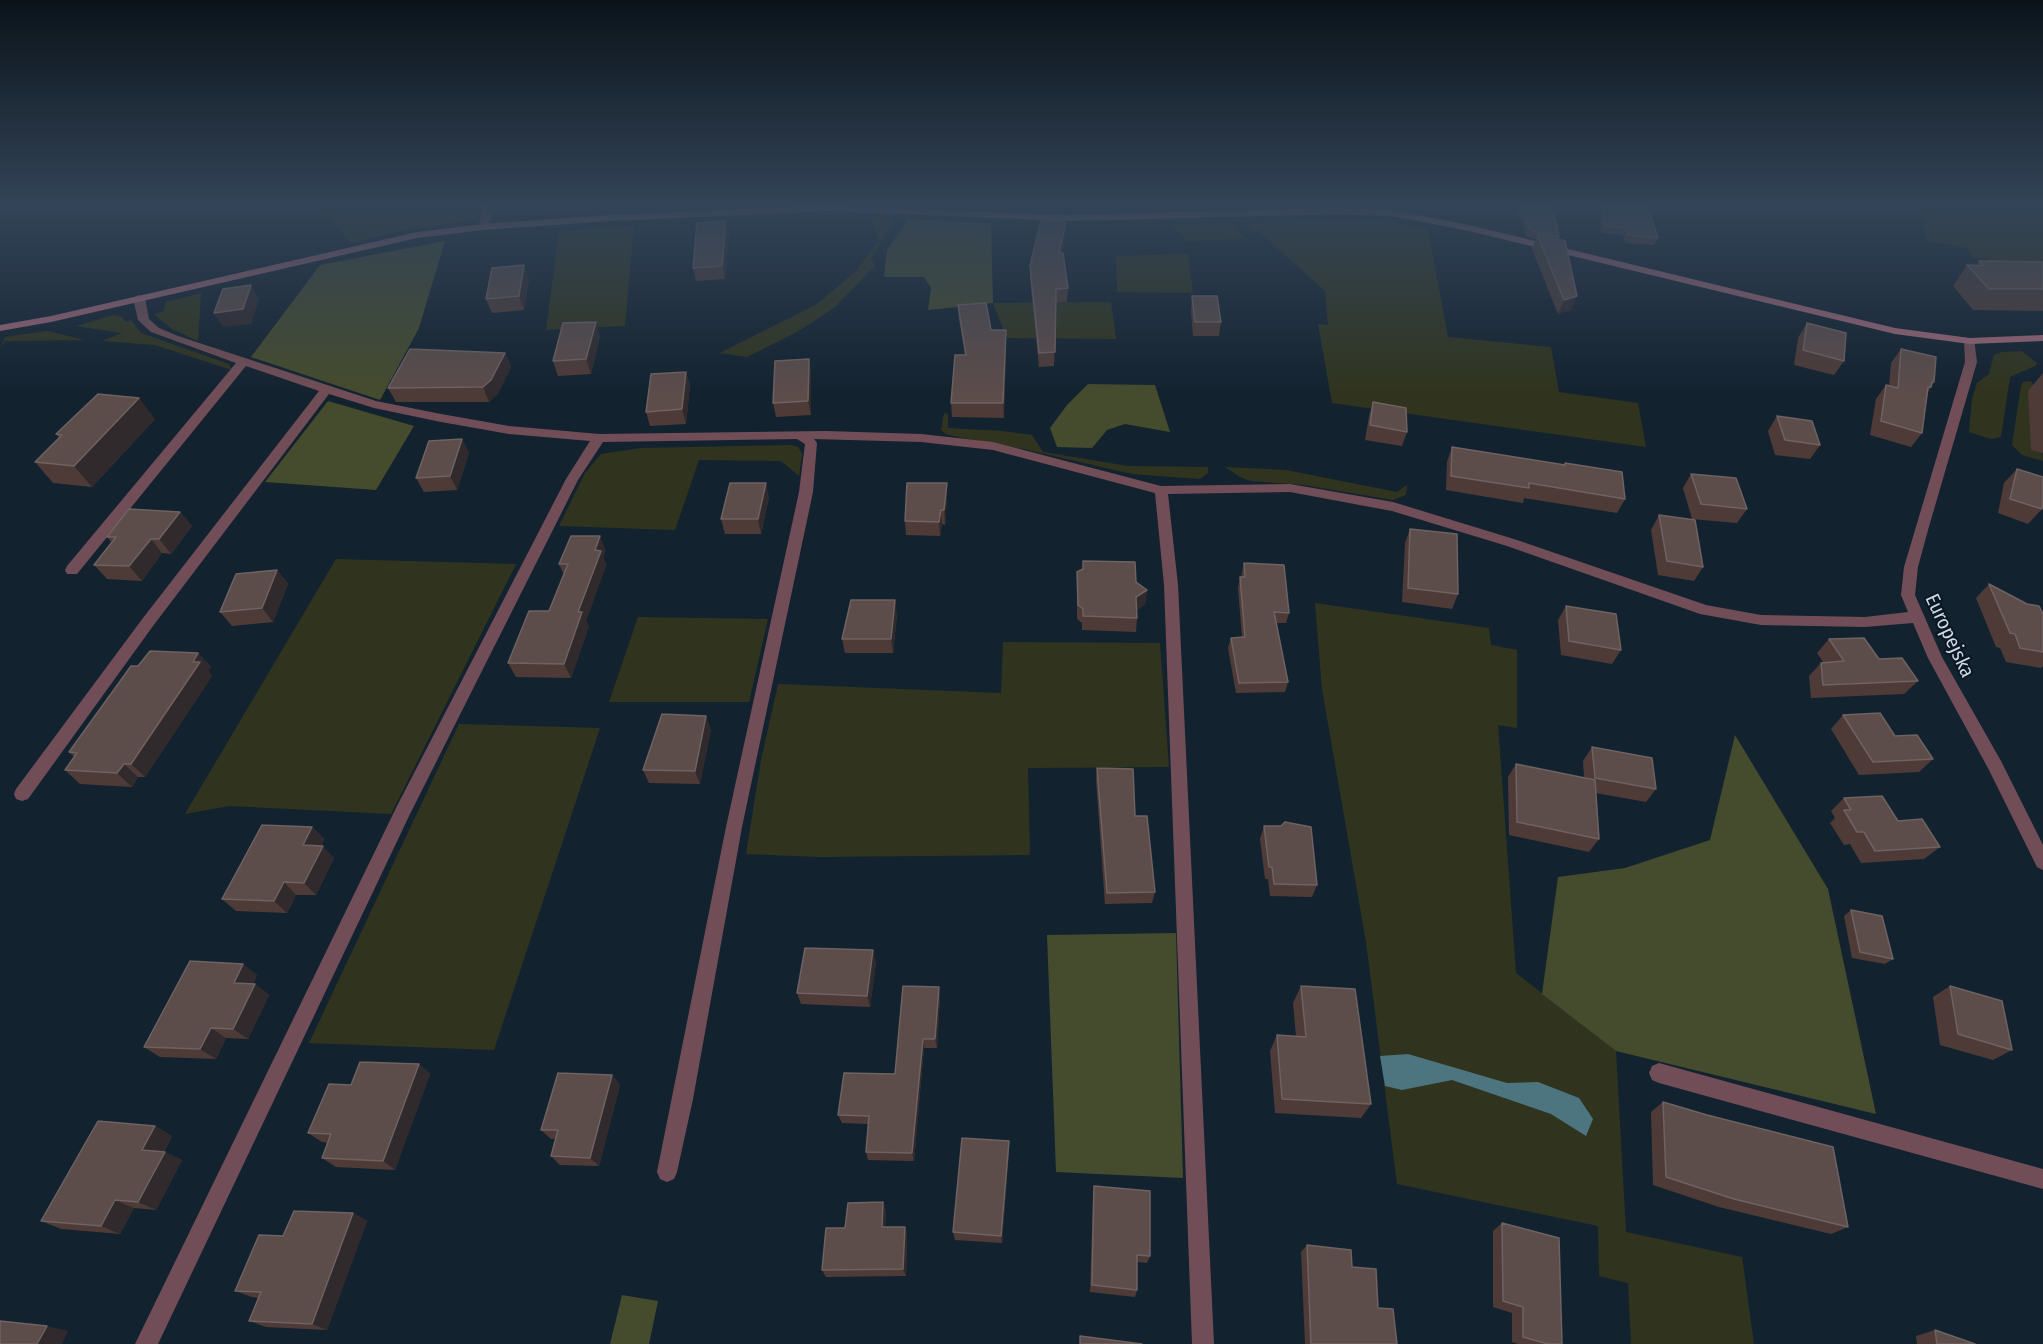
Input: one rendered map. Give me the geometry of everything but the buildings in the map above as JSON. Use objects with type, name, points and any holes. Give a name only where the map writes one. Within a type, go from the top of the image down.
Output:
[{"type":"street","points":[[0,328],[266,269]]},
{"type":"street","points":[[1640,269],[1895,331],[1970,341],[2043,338]]},
{"type":"street","points":[[139,298],[141,314],[155,330],[243,362],[374,404],[441,418],[509,430],[599,438],[801,435],[921,438],[993,446],[1161,490],[1290,488],[1393,507],[1512,543],[1705,610],[1761,620],[1865,622],[1917,617]]},
{"type":"street","name":"Europejska","points":[[1970,341],[1971,362],[1911,567],[1908,595],[1935,658],[1995,766],[2043,862]]},
{"type":"street","points":[[72,570],[229,382],[243,362]]},
{"type":"street","points":[[22,794],[148,621],[326,389]]},
{"type":"street","points":[[667,1172],[734,827],[806,492],[811,443],[801,435]]},
{"type":"street","points":[[146,1344],[403,811],[572,479],[599,438]]},
{"type":"street","points":[[1161,490],[1171,585],[1203,1344]]},
{"type":"street","points":[[1659,1073],[2043,1179]]},
{"type":"shaded area","points":[[317,269],[437,269],[419,328],[380,400],[251,357]]},
{"type":"shaded area","points":[[554,269],[630,269],[625,326],[546,330]]},
{"type":"shaded area","points":[[858,269],[872,269],[834,308],[797,332],[747,357],[720,353],[817,304]]},
{"type":"shaded area","points":[[885,269],[992,269],[993,303],[928,310],[931,288],[924,277],[884,277]]},
{"type":"shaded area","points":[[1116,269],[1190,269],[1193,293],[1117,292]]},
{"type":"shaded area","points":[[1300,269],[1435,269],[1448,337],[1551,347],[1559,392],[1638,403],[1646,447],[1332,403],[1318,324],[1328,325],[1325,291]]},
{"type":"shaded area","points":[[1996,269],[2043,269],[2043,284],[2009,283]]},
{"type":"shaded area","points":[[201,293],[198,341],[172,329],[154,314],[164,311],[166,302]]},
{"type":"shaded area","points":[[1111,302],[1116,339],[1007,338],[993,303]]},
{"type":"shaded area","points":[[113,315],[122,317],[126,322],[131,320],[141,333],[229,364],[232,370],[155,345],[102,341],[122,333],[76,326]]},
{"type":"shaded area","points":[[47,331],[85,340],[5,341],[0,348],[5,337]]},
{"type":"shaded area","points":[[2022,351],[2037,363],[2010,377],[2001,437],[1991,439],[1969,432],[1972,399],[1977,383],[1989,374],[1994,355],[2002,352]]},
{"type":"shaded area","points":[[2031,381],[2038,394],[2043,461],[2022,455],[2012,445],[2021,386],[2023,382]]},
{"type":"shaded area","points":[[1088,384],[1155,385],[1170,432],[1125,424],[1107,430],[1092,448],[1057,447],[1050,428],[1067,405]]},
{"type":"shaded area","points":[[328,401],[414,426],[376,490],[265,482]]},
{"type":"shaded area","points":[[944,413],[948,414],[948,428],[1032,435],[1043,452],[1128,466],[1208,467],[1208,473],[1200,479],[1132,474],[1028,450],[958,437],[941,430]]},
{"type":"shaded area","points":[[791,445],[798,447],[802,453],[799,476],[781,461],[699,460],[675,530],[559,526],[585,473],[601,454],[641,448]]},
{"type":"shaded area","points":[[1225,467],[1286,470],[1397,492],[1407,485],[1406,495],[1393,500],[1304,485],[1251,481]]},
{"type":"shaded area","points":[[336,559],[516,564],[391,814],[229,806],[185,814]]},
{"type":"shaded area","points":[[1315,603],[1489,628],[1491,645],[1517,650],[1517,728],[1498,725],[1516,973],[1616,1051],[1626,1232],[1742,1257],[1754,1344],[1631,1344],[1628,1283],[1599,1276],[1598,1226],[1397,1184],[1366,942],[1322,689]]},
{"type":"shaded area","points":[[638,617],[768,619],[749,702],[609,702]]},
{"type":"shaded area","points":[[1003,642],[1160,643],[1169,767],[1028,768],[1030,855],[818,857],[746,854],[761,760],[778,684],[1001,693]]},
{"type":"shaded area","points":[[459,724],[600,728],[494,1050],[309,1043]]},
{"type":"shaded area","points":[[1735,735],[1828,889],[1876,1114],[1616,1051],[1542,994],[1558,877],[1625,868],[1710,840]]},
{"type":"shaded area","points":[[1176,933],[1183,1178],[1056,1172],[1047,935]]},
{"type":"shaded area","points":[[1408,1054],[1507,1083],[1538,1082],[1579,1098],[1593,1119],[1586,1136],[1551,1114],[1452,1080],[1402,1090],[1385,1086],[1380,1056]]},
{"type":"shaded area","points":[[622,1295],[658,1301],[649,1344],[610,1344]]}]
